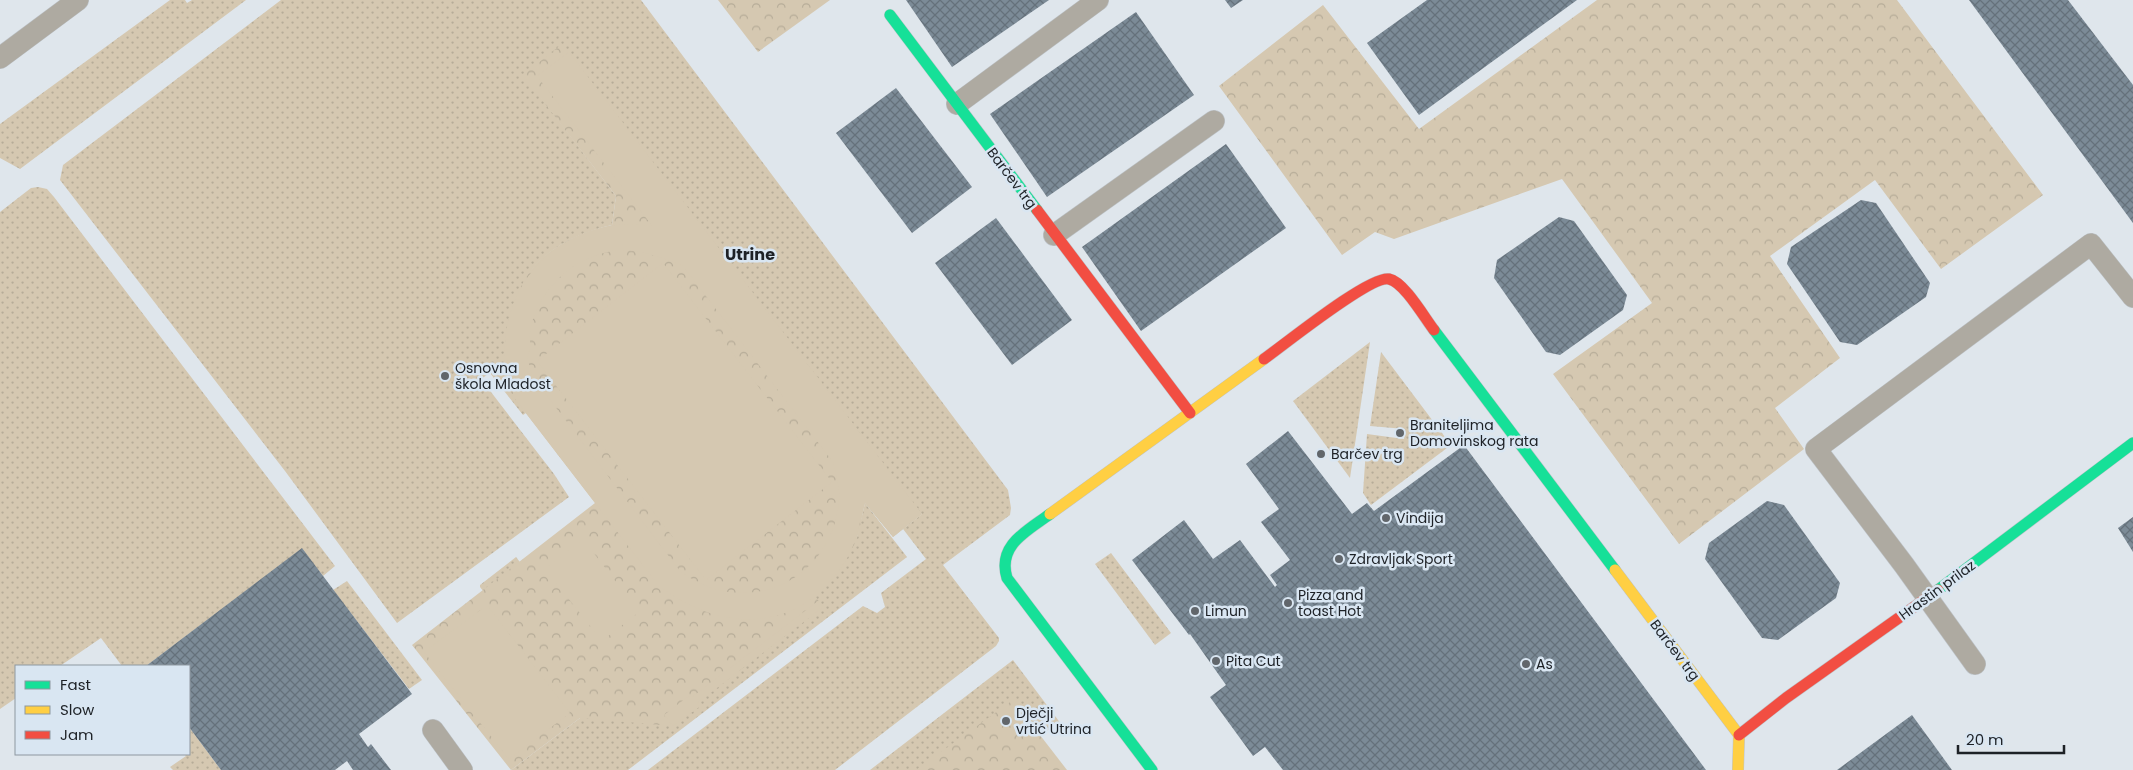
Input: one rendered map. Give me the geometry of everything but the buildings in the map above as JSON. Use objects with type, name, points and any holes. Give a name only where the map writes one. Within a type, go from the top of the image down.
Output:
[{"type":"street","name":"Barčev trg","points":[[890,15],[1190,413]]},
{"type":"street","name":"Barčev trg","points":[[1152,770],[1007,578],[1002,564],[1005,554],[1014,542],[1375,279],[1387,278],[1397,282],[1739,735]]},
{"type":"street","name":"Hrastin prilaz","points":[[1739,735],[1786,698],[1927,598],[2133,443]]},
{"type":"street","points":[[1738,770],[1739,735]]},
{"type":"lane","points":[[0,58],[78,0]]},
{"type":"lane","points":[[957,104],[1098,0]]},
{"type":"lane","points":[[1054,235],[1214,121]]},
{"type":"lane","points":[[1975,664],[1816,449],[2091,244],[2133,297]]},
{"type":"lane","points":[[433,730],[462,770]]},
{"type":"green space","points":[[170,0],[185,0],[187,3],[192,0],[246,0],[20,169],[0,158],[0,124]]},
{"type":"green space","points":[[281,0],[641,0],[1008,490],[1011,508],[1010,515],[943,565],[999,638],[996,646],[835,770],[648,770],[863,606],[877,613],[885,607],[881,593],[926,559],[903,529],[922,514],[524,75],[616,196],[612,225],[576,237],[552,251],[539,261],[532,270],[519,295],[509,326],[505,355],[511,384],[526,413],[523,415],[490,373],[481,379],[554,474],[569,497],[397,623],[285,471],[60,180],[63,165]]},
{"type":"green space","points":[[718,0],[830,0],[758,52]]},
{"type":"green space","points":[[1597,0],[1897,0],[2043,195],[1941,269],[1875,180],[1770,256],[1840,358],[1775,408],[1804,449],[1679,544],[1553,374],[1652,303],[1562,179],[1394,239],[1375,232],[1342,255],[1219,86],[1323,5],[1419,129]]},
{"type":"green space","points":[[562,44],[922,514],[893,537],[865,503],[858,534],[849,555],[834,577],[815,596],[823,607],[697,703],[699,707],[673,726],[580,718],[511,770],[412,645],[595,503],[515,399],[505,357],[506,332],[512,308],[516,296],[535,265],[551,251],[567,241],[585,233],[612,225],[616,196],[523,75]]},
{"type":"green space","points":[[569,52],[922,514],[893,537],[865,503],[855,540],[846,560],[828,584],[807,602],[784,613],[760,619],[734,618],[709,613],[684,602],[659,586],[515,399],[506,364],[505,343],[509,318],[517,296],[529,276],[544,258],[562,244],[583,233],[606,227],[631,224],[653,227],[537,76]],"holes":[[[618,250],[635,251],[683,266],[833,462],[839,495],[833,528],[821,552],[803,571],[782,585],[757,592],[731,592],[705,586],[680,571],[532,376],[527,356],[530,349],[531,326],[536,311],[552,285],[563,274],[588,258]]]},
{"type":"green space","points":[[31,188],[47,189],[54,197],[335,566],[323,576],[302,549],[147,665],[121,665],[101,638],[61,665],[15,665],[15,699],[0,709],[0,212]]},
{"type":"green space","points":[[663,263],[832,482],[706,580],[537,361]]},
{"type":"green space","points":[[1370,342],[1350,478],[1293,401]]},
{"type":"green space","points":[[1381,352],[1451,445],[1371,505],[1363,493],[1367,434],[1404,439],[1405,429],[1370,426]]},
{"type":"green space","points":[[865,503],[907,557],[628,770],[511,770],[580,718],[480,587],[480,585],[516,557],[599,665],[857,537]]},
{"type":"green space","points":[[583,539],[639,612],[602,641],[545,569]]},
{"type":"green space","points":[[1111,553],[1171,633],[1155,645],[1095,564]]},
{"type":"green space","points":[[347,581],[422,680],[409,689],[333,590]]},
{"type":"green space","points":[[818,601],[823,607],[697,703],[699,707],[673,726],[664,715],[690,695],[692,697]]},
{"type":"green space","points":[[487,605],[570,713],[509,759],[424,652]]},
{"type":"green space","name":"Dječji vrtić Utrina","points":[[1013,660],[1061,724],[1024,742],[999,770],[870,770]]},
{"type":"green space","points":[[1013,700],[1067,770],[916,770]]},
{"type":"green space","points":[[190,728],[221,770],[173,770],[170,767],[190,755]]},
{"type":"traffic: fast","points":[[890,15],[1037,210]]},
{"type":"traffic: fast","points":[[1434,330],[1615,570]]},
{"type":"traffic: fast","points":[[1938,590],[2133,443]]},
{"type":"traffic: fast","points":[[1050,514],[1024,533],[1010,548],[1006,556],[1007,578],[1152,770]]},
{"type":"traffic: slow","points":[[1050,514],[1264,359]]},
{"type":"traffic: slow","points":[[1615,570],[1739,735],[1738,770]]},
{"type":"traffic: jam","points":[[1037,210],[1190,413]]},
{"type":"traffic: jam","points":[[1264,359],[1346,299],[1379,281],[1389,279],[1401,286],[1434,330]]},
{"type":"traffic: jam","points":[[1739,735],[1786,698],[1938,590]]},
{"type":"place","name":"Osnovna škola Mladost","points":[[445,376]]},
{"type":"place","name":"Braniteljima Domovinskog rata","points":[[1400,433]]},
{"type":"place","name":"Barčev trg","points":[[1321,454]]},
{"type":"place","name":"Vindija","points":[[1386,518]]},
{"type":"place","name":"Zdravljak Sport","points":[[1339,559]]},
{"type":"place","name":"Pizza and toast Hot","points":[[1288,603]]},
{"type":"place","name":"Limun","points":[[1195,611]]},
{"type":"place","name":"Pita Cut","points":[[1216,661]]},
{"type":"place","name":"As","points":[[1526,664]]},
{"type":"place","name":"Dječji vrtić Utrina","points":[[1006,721]]},
{"type":"district","name":"Utrine","points":[[750,254]]}]
